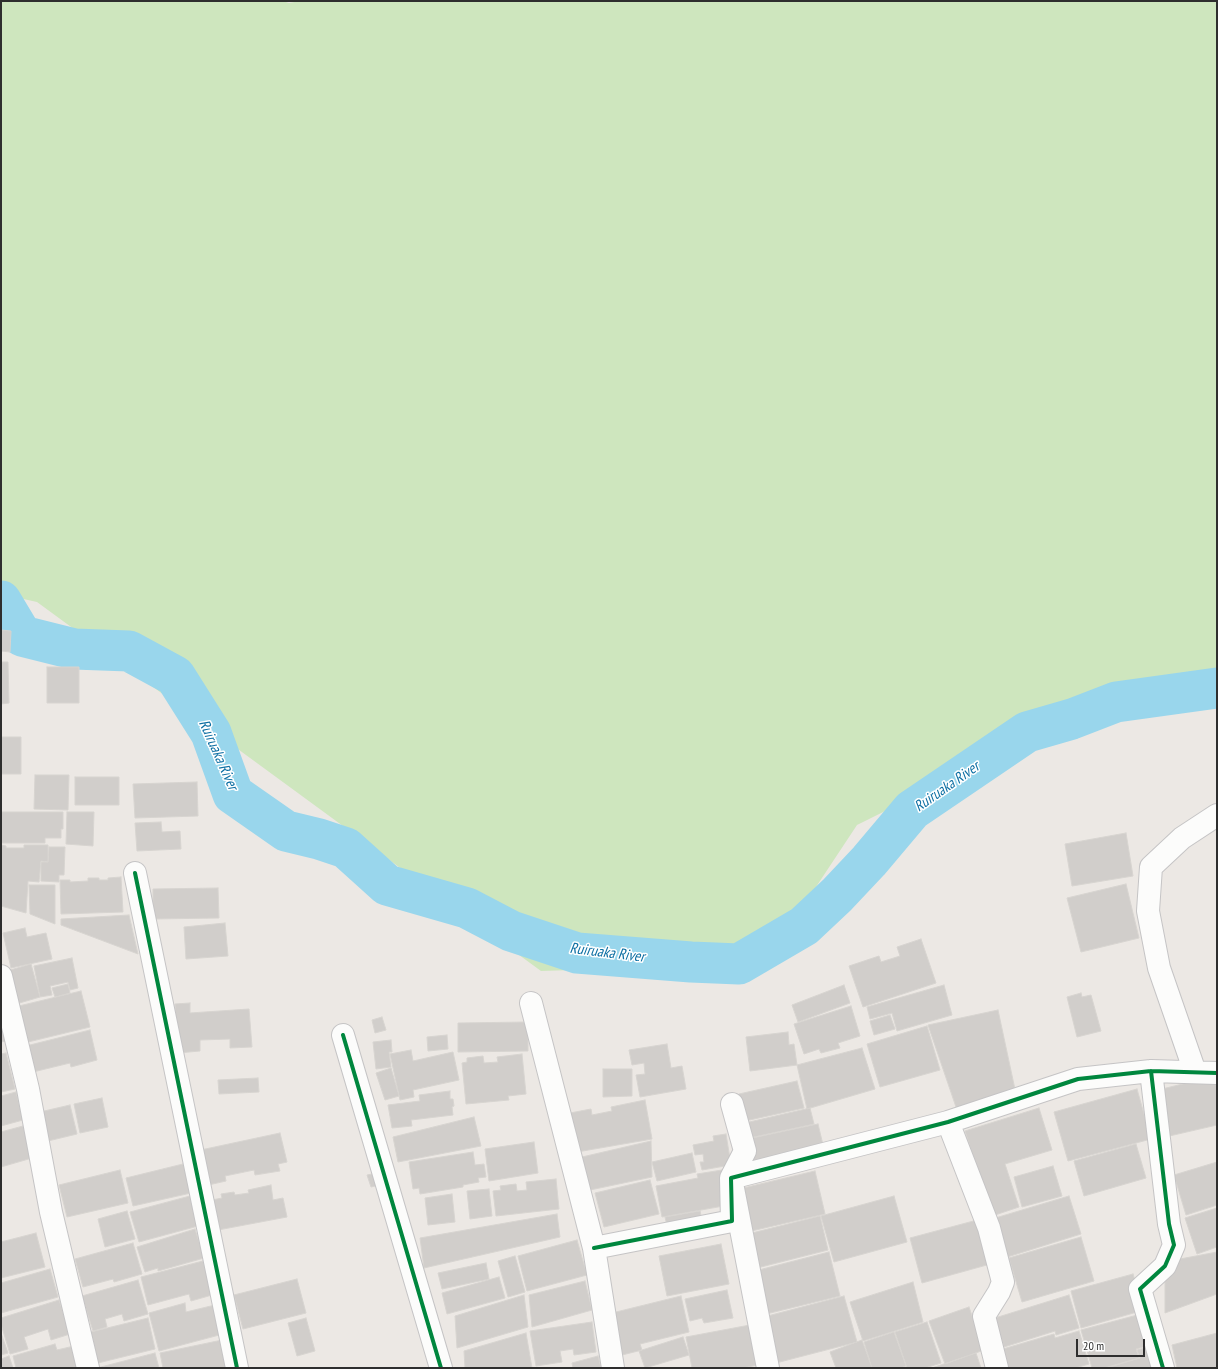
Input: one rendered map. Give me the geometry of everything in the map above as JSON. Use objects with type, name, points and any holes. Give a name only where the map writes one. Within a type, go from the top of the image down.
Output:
[{"type":"street","points":[[1195,1072],[1159,968],[1148,910],[1151,867],[1182,838],[1217,815]]},
{"type":"street","points":[[135,873],[237,1368]]},
{"type":"street","points":[[1,976],[28,1089],[52,1212],[88,1368]]},
{"type":"street","points":[[531,1003],[594,1248],[613,1368]]},
{"type":"street","points":[[343,1035],[441,1368]]},
{"type":"street","points":[[1150,1071],[1169,1224],[1174,1245],[1165,1266],[1140,1289],[1163,1368]]},
{"type":"street","points":[[731,1178],[948,1122],[1078,1079],[1150,1071],[1217,1073]]},
{"type":"street","points":[[594,1248],[732,1221],[731,1178],[745,1150],[732,1104]]},
{"type":"street","points":[[948,1122],[989,1228],[1002,1275],[1003,1282],[999,1292],[984,1316],[997,1368]]},
{"type":"street","points":[[731,1178],[768,1368]]},
{"type":"green space","points":[[1,1],[283,1],[289,3],[300,1],[1217,1],[1217,678],[1151,679],[857,825],[765,964],[541,971],[37,602],[1,594]]},
{"type":"building","points":[[1,630],[11,631],[10,652],[1,651]]},
{"type":"building","points":[[1,662],[8,662],[9,703],[1,704]]},
{"type":"building","points":[[47,667],[79,667],[79,703],[47,703]]},
{"type":"building","points":[[1,737],[21,737],[21,774],[1,774]]},
{"type":"building","points":[[35,775],[69,775],[68,810],[34,809]]},
{"type":"building","points":[[75,777],[119,777],[119,805],[75,805]]},
{"type":"building","points":[[197,782],[198,816],[135,818],[133,784]]},
{"type":"building","points":[[1,812],[63,812],[63,829],[61,829],[61,838],[45,838],[45,843],[1,843]]},
{"type":"building","points":[[67,812],[94,812],[93,846],[66,844]]},
{"type":"building","points":[[161,822],[162,832],[180,831],[181,849],[137,851],[135,823]]},
{"type":"building","points":[[1126,833],[1133,876],[1072,886],[1065,844]]},
{"type":"building","points":[[1,845],[6,846],[6,848],[24,848],[24,845],[48,845],[48,862],[41,861],[39,882],[28,881],[26,913],[1,906]]},
{"type":"building","points":[[49,847],[65,847],[64,875],[59,875],[59,882],[41,881],[41,862],[48,862]]},
{"type":"building","points":[[121,877],[123,912],[61,914],[60,880],[70,880],[70,882],[88,881],[88,878],[108,880],[108,878]]},
{"type":"building","points":[[1126,884],[1139,938],[1081,952],[1067,898]]},
{"type":"building","points":[[29,885],[55,885],[55,924],[30,914]]},
{"type":"building","points":[[218,888],[219,918],[153,919],[153,889]]},
{"type":"building","points":[[129,915],[138,954],[61,925],[61,919]]},
{"type":"building","points":[[225,923],[228,956],[186,959],[184,927]]},
{"type":"building","points":[[25,928],[27,937],[46,933],[52,959],[11,968],[3,933]]},
{"type":"building","points":[[921,939],[936,983],[863,1007],[849,966],[879,956],[881,962],[900,956],[897,947]]},
{"type":"building","points":[[72,958],[78,988],[70,990],[68,982],[50,986],[52,995],[40,997],[34,966]]},
{"type":"building","points":[[31,964],[40,997],[16,1004],[7,971]]},
{"type":"building","points":[[68,984],[70,993],[55,997],[52,988]]},
{"type":"building","points":[[844,985],[850,1003],[798,1022],[792,1005]]},
{"type":"building","points":[[944,985],[952,1015],[897,1031],[892,1013],[870,1019],[867,1007]]},
{"type":"building","points":[[81,991],[90,1027],[28,1042],[19,1006]]},
{"type":"building","points":[[1081,993],[1082,997],[1091,995],[1101,1031],[1077,1037],[1067,997]]},
{"type":"building","points":[[190,1003],[190,1013],[249,1009],[252,1047],[230,1048],[230,1039],[200,1040],[200,1051],[178,1053],[175,1004]]},
{"type":"building","points":[[851,1006],[860,1036],[838,1043],[840,1048],[821,1053],[819,1049],[804,1054],[794,1024]]},
{"type":"building","points":[[998,1010],[1016,1094],[957,1110],[928,1025]]},
{"type":"building","points":[[890,1015],[895,1029],[874,1035],[870,1021]]},
{"type":"building","points":[[382,1017],[386,1030],[375,1033],[372,1020]]},
{"type":"building","points":[[1,1021],[6,1041],[1,1042]]},
{"type":"building","points":[[528,1022],[528,1051],[458,1052],[458,1023]]},
{"type":"building","points":[[927,1026],[940,1070],[880,1087],[867,1044]]},
{"type":"building","points":[[90,1030],[97,1060],[71,1067],[70,1063],[33,1072],[26,1046]]},
{"type":"building","points":[[788,1032],[789,1045],[794,1044],[797,1065],[750,1071],[746,1037]]},
{"type":"building","points":[[447,1035],[448,1049],[428,1051],[427,1037]]},
{"type":"building","points":[[391,1040],[392,1052],[389,1052],[391,1067],[376,1069],[373,1042]]},
{"type":"building","points":[[667,1044],[671,1068],[682,1066],[686,1089],[640,1097],[636,1075],[645,1074],[644,1063],[632,1065],[629,1050]]},
{"type":"building","points":[[862,1048],[875,1089],[807,1109],[797,1065]]},
{"type":"building","points":[[411,1050],[413,1061],[453,1052],[459,1080],[413,1090],[414,1097],[400,1100],[390,1054]]},
{"type":"building","points":[[6,1053],[15,1089],[1,1092],[1,1054]]},
{"type":"building","points":[[522,1054],[526,1094],[508,1096],[509,1100],[466,1104],[462,1063],[467,1062],[467,1058],[483,1056],[484,1063],[498,1062],[497,1057]]},
{"type":"building","points":[[391,1068],[399,1096],[385,1100],[376,1073]]},
{"type":"building","points":[[603,1069],[632,1069],[632,1096],[603,1097]]},
{"type":"building","points":[[1215,1076],[1217,1086],[1217,1125],[1165,1137],[1154,1091]]},
{"type":"building","points":[[258,1078],[259,1092],[219,1094],[218,1080]]},
{"type":"building","points":[[797,1081],[804,1108],[745,1121],[739,1094]]},
{"type":"building","points":[[1137,1089],[1151,1139],[1068,1161],[1054,1112]]},
{"type":"building","points":[[450,1091],[450,1099],[453,1099],[454,1106],[452,1107],[453,1115],[411,1120],[412,1126],[392,1128],[388,1105],[420,1101],[419,1095]]},
{"type":"building","points":[[16,1092],[23,1120],[1,1126],[1,1096]]},
{"type":"building","points":[[102,1098],[108,1127],[80,1133],[74,1104]]},
{"type":"building","points":[[645,1100],[652,1139],[577,1152],[570,1113],[591,1109],[592,1115],[612,1111],[611,1107]]},
{"type":"building","points":[[70,1105],[77,1134],[48,1141],[40,1112]]},
{"type":"building","points":[[810,1108],[814,1124],[749,1138],[745,1123]]},
{"type":"building","points":[[1039,1108],[1052,1150],[1005,1164],[1019,1207],[992,1216],[965,1131]]},
{"type":"building","points":[[474,1117],[481,1146],[398,1162],[393,1137]]},
{"type":"building","points":[[818,1124],[824,1149],[754,1165],[748,1139]]},
{"type":"building","points":[[23,1126],[32,1158],[1,1167],[1,1132]]},
{"type":"building","points":[[280,1133],[287,1162],[278,1164],[280,1171],[255,1175],[254,1170],[225,1176],[226,1181],[204,1186],[196,1151]]},
{"type":"building","points":[[726,1134],[731,1165],[702,1170],[700,1162],[704,1162],[703,1154],[695,1155],[693,1145],[714,1141],[713,1136]]},
{"type":"building","points":[[651,1141],[652,1177],[590,1190],[582,1157]]},
{"type":"building","points":[[534,1142],[538,1173],[489,1181],[485,1149]]},
{"type":"building","points":[[1136,1144],[1146,1178],[1084,1196],[1074,1161]]},
{"type":"building","points":[[473,1152],[475,1165],[484,1164],[486,1177],[478,1178],[479,1182],[463,1185],[463,1187],[420,1194],[419,1188],[413,1189],[409,1162]]},
{"type":"building","points":[[692,1153],[696,1172],[657,1181],[652,1162]]},
{"type":"building","points":[[1217,1162],[1217,1205],[1186,1215],[1174,1175]]},
{"type":"building","points":[[183,1164],[191,1193],[133,1206],[126,1178]]},
{"type":"building","points":[[1053,1166],[1062,1196],[1022,1207],[1014,1177]]},
{"type":"building","points":[[120,1170],[128,1203],[67,1217],[59,1185]]},
{"type":"building","points":[[722,1170],[729,1205],[662,1217],[656,1186],[698,1178],[697,1174]]},
{"type":"building","points":[[815,1171],[825,1214],[747,1232],[735,1190]]},
{"type":"building","points":[[377,1173],[380,1185],[371,1187],[367,1175]]},
{"type":"building","points":[[556,1179],[559,1209],[496,1216],[493,1191],[501,1190],[500,1186],[516,1184],[517,1191],[527,1190],[526,1182]]},
{"type":"building","points":[[650,1180],[659,1214],[604,1227],[595,1193]]},
{"type":"building","points":[[271,1185],[273,1200],[283,1198],[287,1217],[218,1230],[212,1200],[222,1198],[221,1194],[234,1192],[235,1195],[249,1193],[248,1190]]},
{"type":"building","points":[[489,1189],[492,1216],[470,1219],[467,1191]]},
{"type":"building","points":[[452,1194],[455,1222],[428,1225],[425,1198]]},
{"type":"building","points":[[190,1196],[198,1226],[139,1242],[130,1212]]},
{"type":"building","points":[[894,1196],[907,1242],[834,1262],[821,1216]]},
{"type":"building","points":[[1069,1196],[1081,1234],[1004,1258],[992,1219]]},
{"type":"building","points":[[1217,1208],[1217,1247],[1197,1254],[1185,1218]]},
{"type":"building","points":[[127,1211],[135,1239],[105,1247],[98,1219]]},
{"type":"building","points":[[700,1211],[703,1224],[668,1230],[665,1217]]},
{"type":"building","points":[[557,1214],[560,1237],[424,1268],[420,1238]]},
{"type":"building","points":[[820,1216],[828,1250],[753,1269],[744,1235]]},
{"type":"building","points":[[981,1219],[994,1263],[922,1283],[910,1238]]},
{"type":"building","points":[[195,1229],[204,1258],[158,1271],[158,1268],[145,1272],[137,1247]]},
{"type":"building","points":[[36,1233],[45,1267],[1,1278],[1,1242]]},
{"type":"building","points":[[1081,1237],[1094,1281],[1022,1302],[1009,1258]]},
{"type":"building","points":[[577,1240],[587,1275],[527,1291],[518,1256]]},
{"type":"building","points":[[133,1243],[142,1274],[114,1282],[113,1279],[83,1287],[75,1259]]},
{"type":"building","points":[[721,1244],[729,1284],[667,1296],[659,1256]]},
{"type":"building","points":[[829,1252],[840,1296],[762,1315],[751,1272]]},
{"type":"building","points":[[1217,1252],[1217,1294],[1165,1313],[1165,1282],[1167,1274],[1174,1264],[1180,1259]]},
{"type":"building","points":[[515,1256],[525,1292],[508,1297],[498,1261]]},
{"type":"building","points":[[203,1261],[212,1295],[191,1301],[189,1294],[148,1305],[141,1277]]},
{"type":"building","points":[[486,1263],[489,1279],[442,1289],[438,1273]]},
{"type":"building","points":[[50,1269],[58,1297],[1,1313],[1,1283]]},
{"type":"building","points":[[1133,1274],[1144,1310],[1081,1328],[1071,1291]]},
{"type":"building","points":[[499,1277],[505,1298],[447,1314],[442,1293]]},
{"type":"building","points":[[297,1279],[306,1313],[243,1329],[234,1295]]},
{"type":"building","points":[[138,1280],[148,1314],[124,1321],[122,1314],[105,1319],[107,1327],[93,1331],[82,1296]]},
{"type":"building","points":[[585,1281],[592,1310],[532,1327],[529,1295]]},
{"type":"building","points":[[913,1282],[923,1322],[863,1341],[850,1302]]},
{"type":"building","points":[[727,1290],[733,1318],[704,1323],[702,1318],[690,1321],[685,1299]]},
{"type":"building","points":[[524,1295],[528,1327],[457,1348],[455,1316]]},
{"type":"building","points":[[1069,1295],[1079,1328],[1056,1335],[1055,1331],[1004,1347],[995,1318]]},
{"type":"building","points":[[681,1296],[689,1332],[640,1344],[642,1350],[622,1355],[612,1313]]},
{"type":"building","points":[[844,1296],[857,1342],[772,1364],[760,1318]]},
{"type":"building","points":[[59,1300],[70,1334],[51,1340],[48,1329],[24,1337],[28,1349],[10,1354],[1,1324],[1,1318]]},
{"type":"building","points":[[185,1303],[186,1312],[215,1305],[223,1334],[159,1351],[149,1313]]},
{"type":"building","points":[[969,1307],[984,1350],[945,1364],[929,1321]]},
{"type":"building","points":[[1145,1313],[1154,1344],[1136,1349],[1139,1358],[1104,1368],[1092,1368],[1081,1330]]},
{"type":"building","points":[[148,1318],[155,1349],[98,1363],[91,1332]]},
{"type":"building","points":[[306,1318],[315,1351],[297,1356],[288,1323]]},
{"type":"building","points":[[592,1322],[596,1352],[574,1355],[573,1349],[560,1351],[562,1362],[536,1366],[530,1331]]},
{"type":"building","points":[[927,1322],[941,1363],[925,1368],[907,1368],[895,1332]]},
{"type":"building","points":[[750,1325],[758,1365],[742,1368],[692,1368],[686,1337]]},
{"type":"building","points":[[1079,1331],[1089,1364],[1075,1368],[1009,1368],[1003,1349],[1054,1334],[1055,1338]]},
{"type":"building","points":[[894,1332],[906,1366],[901,1368],[872,1368],[864,1342]]},
{"type":"building","points":[[1,1333],[8,1353],[1,1355]]},
{"type":"building","points":[[526,1333],[532,1368],[465,1368],[464,1351]]},
{"type":"building","points":[[1217,1333],[1217,1368],[1177,1368],[1172,1345]]},
{"type":"building","points":[[683,1337],[689,1355],[645,1368],[639,1351]]},
{"type":"building","points":[[227,1339],[234,1368],[163,1368],[160,1353]]},
{"type":"building","points":[[862,1340],[872,1368],[836,1368],[830,1352]]},
{"type":"building","points":[[55,1344],[57,1350],[74,1346],[80,1368],[16,1368],[13,1356]]},
{"type":"building","points":[[1155,1345],[1162,1368],[1107,1368],[1140,1358],[1137,1350]]},
{"type":"building","points":[[155,1353],[159,1368],[97,1368]]},
{"type":"building","points":[[976,1353],[981,1368],[932,1368]]},
{"type":"building","points":[[9,1356],[13,1368],[1,1368],[1,1359]]},
{"type":"building","points":[[598,1356],[601,1368],[573,1368],[572,1363]]},
{"type":"waterway","name":"Ruiruaka River","points":[[1,601],[22,636],[74,649],[129,651],[175,676],[211,733],[233,794],[286,831],[319,839],[346,848],[387,885],[467,908],[511,931],[577,953],[691,962],[739,964],[804,926],[837,895],[869,861],[912,810],[1027,732],[1072,719],[1116,702],[1217,688]]},
{"type":"cycle path","points":[[135,873],[237,1368]]},
{"type":"cycle path","points":[[343,1035],[441,1368]]},
{"type":"cycle path","points":[[1151,1071],[1169,1224],[1174,1245],[1165,1266],[1140,1289],[1163,1368]]},
{"type":"cycle path","points":[[594,1248],[732,1221],[731,1178],[948,1122],[1078,1079],[1151,1071],[1217,1073]]}]
